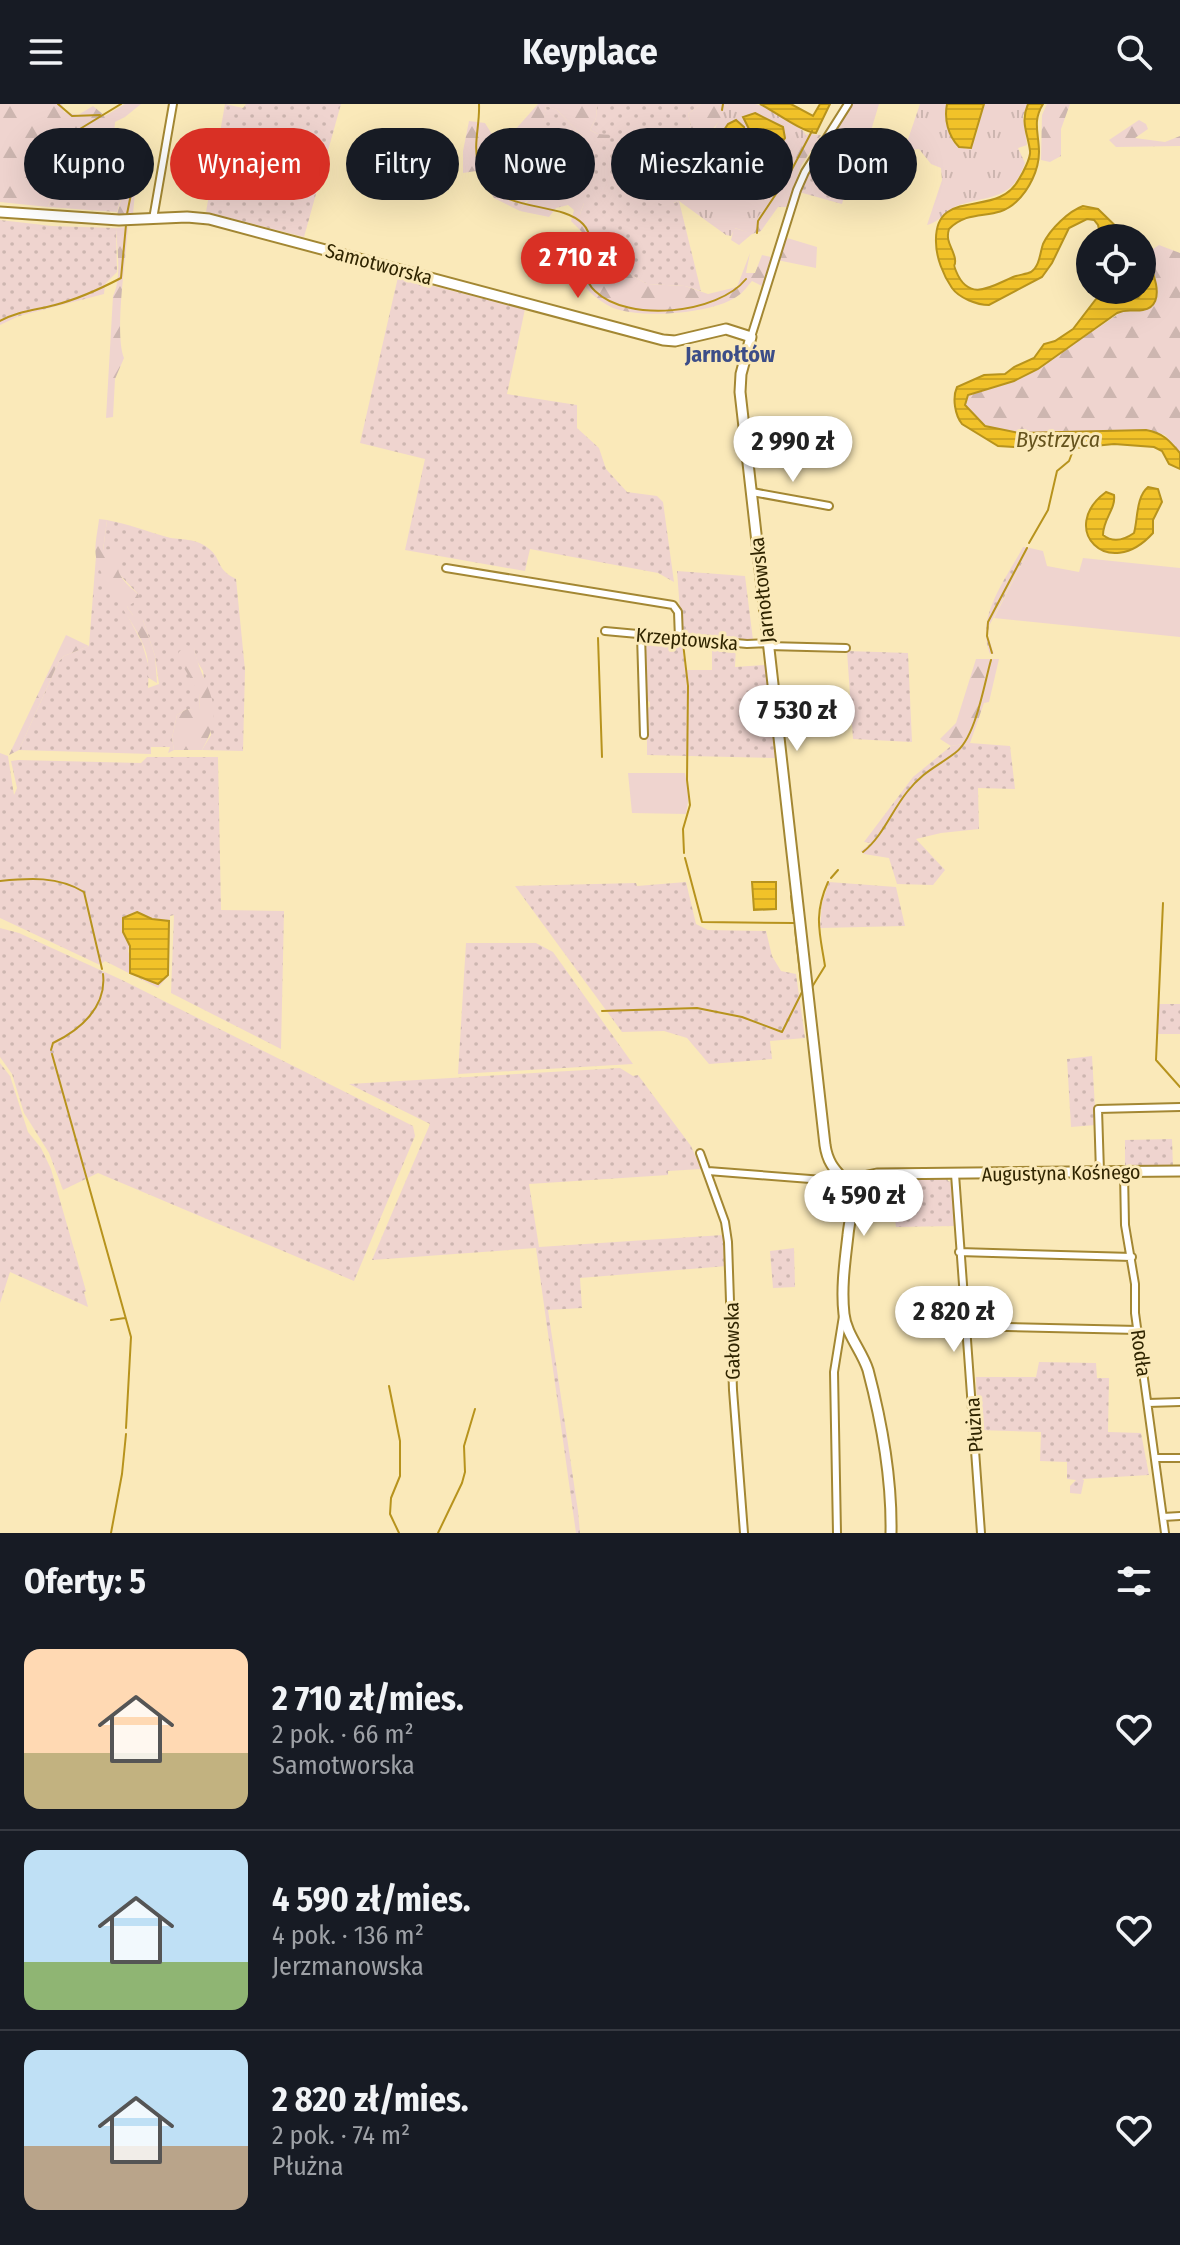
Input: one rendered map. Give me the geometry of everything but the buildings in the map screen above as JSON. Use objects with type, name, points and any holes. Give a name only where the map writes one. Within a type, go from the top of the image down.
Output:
[{"type":"street","points":[[153,219],[173,104]]},
{"type":"street","name":"Jarnołtowska","points":[[848,104],[797,190],[751,337],[741,374],[740,392],[825,1145],[828,1159],[848,1185]]},
{"type":"street","name":"Samotworska","points":[[0,212],[98,219],[199,218],[663,340],[675,341],[726,329],[751,337]]},
{"type":"street","points":[[752,492],[829,506]]},
{"type":"street","points":[[446,568],[673,605],[678,612],[679,639]]},
{"type":"street","name":"Krzeptowska","points":[[605,631],[747,644],[846,648]]},
{"type":"street","points":[[641,635],[644,735]]},
{"type":"street","points":[[1100,1172],[1098,1109],[1180,1107]]},
{"type":"street","name":"Gałowska","points":[[700,1153],[725,1222],[729,1251],[733,1390],[744,1533]]},
{"type":"street","points":[[708,1171],[823,1180],[837,1173]]},
{"type":"street","name":"Augustyna Kośnego","points":[[848,1185],[871,1174],[1180,1171]]},
{"type":"street","name":"Rodła","points":[[1124,1172],[1125,1225],[1132,1257],[1138,1330],[1165,1533]]},
{"type":"street","name":"Płużna","points":[[955,1174],[959,1252],[976,1429],[981,1533]]},
{"type":"street","points":[[837,1533],[834,1372],[844,1312],[844,1270],[852,1197],[848,1185]]},
{"type":"street","points":[[959,1252],[1132,1257]]},
{"type":"street","points":[[844,1312],[868,1372],[889,1468],[891,1533]]},
{"type":"street","points":[[966,1326],[1138,1330]]},
{"type":"street","points":[[840,1344],[854,1339]]},
{"type":"street","points":[[1148,1403],[1180,1402]]},
{"type":"street","points":[[1155,1458],[1180,1458]]},
{"type":"street","points":[[1163,1517],[1180,1516]]},
{"type":"green space","points":[[0,104],[62,104],[64,112],[78,115],[93,106],[105,116],[125,104],[141,104],[115,122],[115,128],[24,128],[24,200],[50,200],[48,207],[0,202]]},
{"type":"green space","points":[[225,104],[243,108],[246,104],[341,104],[330,144],[330,128],[221,128]]},
{"type":"green space","points":[[538,104],[597,104],[596,118],[591,128],[574,128],[557,110],[546,106],[543,128],[517,128]]},
{"type":"green space","points":[[597,104],[701,104],[688,114],[689,128],[611,128],[611,200],[679,201],[701,291],[685,286],[647,284],[594,253],[595,241],[580,214],[584,203],[526,201],[520,211],[512,207],[513,200],[595,200],[595,135],[598,134],[595,128],[591,128],[596,118]]},
{"type":"green space","points":[[701,104],[728,104],[713,128],[689,128],[688,114]]},
{"type":"green space","points":[[728,104],[755,104],[791,121],[806,135],[793,164],[793,128],[715,128]]},
{"type":"green space","points":[[853,104],[879,104],[872,128],[837,128]]},
{"type":"green space","points":[[920,104],[947,104],[949,131],[956,142],[967,149],[976,136],[984,104],[1028,104],[1023,116],[1027,145],[1018,148],[1025,163],[1014,184],[999,194],[954,207],[927,225],[942,180],[941,168],[931,164],[917,149],[917,128],[912,128]]},
{"type":"green space","points":[[1047,104],[1070,104],[1061,129],[1061,156],[1050,162],[1041,160],[1042,115]]},
{"type":"green space","points":[[546,106],[557,110],[574,128],[542,128]]},
{"type":"green space","points":[[1139,120],[1148,129],[1135,138],[1165,142],[1180,136],[1180,146],[1116,147],[1109,140]]},
{"type":"green space","points":[[469,121],[485,123],[488,128],[475,128],[475,171],[463,173],[463,151]]},
{"type":"green space","points":[[595,132],[611,135],[603,145],[595,142]]},
{"type":"green space","points":[[809,134],[809,154],[793,189],[793,149],[797,142]]},
{"type":"green space","points":[[809,171],[809,195],[799,192]]},
{"type":"green space","points":[[50,200],[121,200],[117,212],[48,207]]},
{"type":"green space","points":[[121,200],[134,200],[133,214],[117,215]]},
{"type":"green space","points":[[208,200],[314,200],[304,237],[206,212]]},
{"type":"green space","points":[[498,200],[513,200],[512,207]]},
{"type":"green space","points":[[529,200],[579,200],[584,203],[580,214],[593,231],[594,253],[647,284],[685,286],[708,294],[737,287],[750,253],[746,273],[755,273],[762,255],[771,257],[762,286],[752,281],[741,294],[713,307],[659,314],[626,311],[603,303],[584,284],[582,256],[585,235],[571,221],[574,210],[568,205],[556,208],[549,217],[520,211]]},
{"type":"green space","points":[[653,200],[679,200],[679,201],[665,206]]},
{"type":"green space","points":[[765,200],[789,200],[787,207],[778,207],[761,231],[739,245],[731,240],[734,228],[748,232]]},
{"type":"green space","points":[[770,200],[757,218],[753,234],[735,228],[731,236],[679,201]]},
{"type":"green space","points":[[0,220],[52,226],[116,228],[117,272],[105,284],[104,294],[19,316],[0,325]]},
{"type":"green space","points":[[128,227],[120,314],[124,358],[115,379],[113,417],[106,418],[113,296],[118,272],[116,228]]},
{"type":"green space","points":[[784,237],[817,247],[816,268],[777,260]]},
{"type":"green space","points":[[1159,245],[1180,253],[1180,453],[1165,435],[1146,430],[1023,434],[988,426],[972,414],[965,405],[968,395],[1063,351],[1126,309],[1145,310],[1150,304],[1156,304],[1156,247]]},
{"type":"green space","points":[[398,277],[525,309],[507,394],[577,405],[577,428],[599,448],[606,469],[627,492],[657,496],[663,502],[674,582],[658,573],[530,549],[525,571],[405,550],[425,459],[360,443]]},
{"type":"green space","points":[[99,519],[107,520],[103,550],[112,549],[119,555],[119,572],[138,594],[139,599],[127,607],[133,615],[142,616],[155,656],[157,683],[147,677],[145,648],[108,586],[96,557]]},
{"type":"green space","points":[[107,520],[167,537],[198,542],[212,552],[225,571],[236,579],[245,670],[243,751],[202,750],[211,735],[203,671],[194,648],[199,711],[187,709],[177,715],[172,738],[174,750],[168,753],[170,747],[151,747],[151,754],[19,750],[59,661],[89,646],[96,556],[142,643],[149,667],[148,688],[159,684],[155,656],[143,620],[133,615],[127,607],[138,594],[118,573],[116,563],[103,551]]},
{"type":"green space","points":[[1023,547],[1030,548],[989,626],[988,636],[994,654],[990,654],[986,640],[989,612]]},
{"type":"green space","points":[[1030,548],[1043,551],[1047,566],[1079,572],[1083,558],[1180,568],[1180,637],[994,618]]},
{"type":"green space","points":[[677,571],[745,576],[753,640],[682,637]]},
{"type":"green space","points":[[66,635],[89,646],[59,661],[19,750],[9,755]]},
{"type":"green space","points":[[650,638],[682,641],[685,670],[712,670],[712,645],[736,646],[735,667],[765,665],[775,758],[647,755],[647,708],[650,702],[645,700],[644,641]]},
{"type":"green space","points":[[186,645],[194,648],[214,708],[210,734],[202,750],[174,750],[172,738],[177,715],[187,709],[199,710],[200,695],[178,658]]},
{"type":"green space","points":[[847,651],[908,653],[912,742],[853,739]]},
{"type":"green space","points":[[976,659],[999,659],[989,702],[984,703],[970,743],[951,746],[940,739],[956,723]]},
{"type":"green space","points":[[970,743],[1010,746],[1015,789],[978,788],[979,829],[916,839],[945,870],[933,885],[897,884],[889,858],[864,854],[861,851],[871,843],[864,842],[913,777],[951,746]]},
{"type":"green space","points":[[0,753],[8,756],[14,795],[17,788],[11,761],[141,763],[147,757],[218,757],[221,910],[284,911],[281,1049],[171,993],[174,915],[170,916],[168,976],[158,988],[105,961],[100,965],[0,918]],"holes":[[[139,914],[167,920],[169,924],[168,958],[154,983],[137,977],[128,951]]]},
{"type":"green space","points":[[628,773],[685,773],[689,796],[686,814],[632,813]]},
{"type":"green space","points":[[686,882],[696,924],[708,930],[766,931],[772,956],[781,971],[796,974],[805,1038],[770,1041],[772,1059],[709,1064],[687,1038],[664,1031],[622,1032],[515,886],[636,883],[637,886]]},
{"type":"green space","points":[[829,882],[896,887],[905,926],[820,928],[822,903]]},
{"type":"green space","points":[[0,928],[19,933],[122,980],[413,1126],[415,1136],[354,1281],[98,1173],[63,1190],[49,1153],[24,1113],[12,1074],[0,1057]]},
{"type":"green space","points":[[466,943],[536,943],[553,952],[633,1064],[458,1074]]},
{"type":"green space","points":[[1159,1004],[1180,1004],[1180,1034],[1157,1034]]},
{"type":"green space","points":[[1092,1056],[1096,1125],[1071,1127],[1067,1059]]},
{"type":"green space","points":[[0,1063],[10,1076],[28,1132],[41,1148],[51,1169],[88,1307],[10,1272],[0,1303]]},
{"type":"green space","points":[[620,1068],[633,1076],[638,1075],[691,1146],[701,1169],[668,1171],[668,1175],[529,1184],[539,1247],[723,1235],[727,1266],[580,1278],[582,1308],[548,1310],[578,1511],[580,1533],[576,1533],[536,1248],[372,1260],[430,1124],[349,1084]]},
{"type":"green space","points":[[1172,1139],[1173,1167],[1125,1168],[1125,1140]]},
{"type":"green space","points":[[908,1177],[947,1177],[951,1182],[955,1226],[896,1227],[894,1212]]},
{"type":"green space","points":[[794,1248],[795,1287],[773,1288],[770,1251]]},
{"type":"green space","points":[[1039,1362],[1096,1363],[1097,1378],[1109,1378],[1108,1432],[1141,1433],[1149,1475],[1082,1479],[1081,1494],[1070,1493],[1070,1486],[1076,1480],[1067,1479],[1067,1462],[1040,1461],[1041,1432],[978,1430],[976,1377],[1036,1377]]},
{"type":"water","points":[[760,104],[791,104],[813,116],[820,104],[830,104],[818,128],[809,128],[809,132]]},
{"type":"water","points":[[947,104],[984,104],[971,148],[959,147],[952,138],[947,121]]},
{"type":"water","points":[[1028,104],[1043,104],[1037,122],[1039,159],[1035,173],[1025,192],[1008,208],[966,218],[949,229],[954,266],[961,281],[967,287],[982,289],[1031,272],[1050,232],[1066,216],[1083,206],[1098,209],[1114,224],[1097,224],[1087,219],[1069,228],[1042,277],[989,305],[979,304],[959,295],[946,277],[936,248],[938,225],[945,214],[956,208],[997,198],[1009,191],[1019,179],[1030,154]]},
{"type":"water","points":[[755,113],[783,128],[748,128],[743,117]]},
{"type":"water","points":[[736,120],[744,128],[725,128]]},
{"type":"water","name":"Bystrzyca","points":[[1092,304],[1153,304],[1143,310],[1117,313],[1038,369],[1014,381],[968,395],[965,405],[985,426],[1019,433],[1152,431],[1165,438],[1180,453],[1180,469],[1169,464],[1162,451],[1154,447],[1114,444],[1074,448],[1065,445],[1030,448],[998,446],[962,424],[955,406],[957,387],[984,375],[1005,374],[1034,358],[1044,344],[1073,329]]},
{"type":"water","points":[[1148,487],[1158,489],[1162,502],[1153,520],[1153,533],[1136,547],[1120,553],[1105,551],[1094,545],[1087,534],[1086,521],[1092,506],[1106,492],[1114,495],[1103,535],[1115,540],[1122,539],[1134,533],[1139,502]]},
{"type":"water","points":[[752,882],[776,882],[776,909],[754,910]]},
{"type":"water","points":[[137,912],[152,919],[169,921],[168,975],[158,984],[130,973],[130,946],[123,932],[123,918]]},
{"type":"waterway","points":[[58,104],[72,116],[100,115]]},
{"type":"waterway","points":[[121,104],[70,135],[129,167],[134,179],[127,214]]},
{"type":"waterway","points":[[479,104],[477,156],[485,181],[509,199],[558,211],[583,224],[590,240],[589,283],[610,301],[629,308],[650,310],[695,307],[733,291],[746,279]]},
{"type":"waterway","points":[[722,110],[723,104]]},
{"type":"waterway","points":[[757,233],[758,221],[790,173],[809,137]]},
{"type":"waterway","points":[[0,321],[72,300],[121,278],[126,225]]},
{"type":"waterway","name":"Bystrzyca","points":[[1029,543],[1048,510],[1057,471],[1069,461],[1074,448]]},
{"type":"waterway","points":[[992,653],[987,636],[988,622],[1027,548]]},
{"type":"waterway","points":[[598,638],[602,757]]},
{"type":"waterway","points":[[683,643],[688,686],[687,780],[690,805],[683,829],[684,853]]},
{"type":"waterway","points":[[863,852],[876,839],[913,785],[962,746],[974,723],[991,660]]},
{"type":"waterway","points":[[685,858],[702,922],[794,923]]},
{"type":"waterway","points":[[831,878],[838,870]]},
{"type":"waterway","points":[[0,881],[54,881],[84,892],[102,969]]},
{"type":"waterway","points":[[812,987],[825,966],[819,915],[828,882]]},
{"type":"waterway","points":[[791,896],[793,913]]},
{"type":"waterway","points":[[1163,903],[1156,1060],[1180,1087]]},
{"type":"waterway","points":[[602,1011],[697,1008],[742,1017],[782,1032],[802,992],[795,929]]},
{"type":"waterway","points":[[51,1050],[53,1043],[90,1016],[101,997],[103,974]]},
{"type":"waterway","points":[[52,1054],[131,1337],[126,1428]]},
{"type":"waterway","points":[[111,1320],[125,1318]]},
{"type":"waterway","points":[[389,1386],[400,1441],[400,1476],[391,1498],[390,1514],[399,1533]]},
{"type":"waterway","points":[[438,1533],[462,1483],[465,1472],[464,1446],[475,1409]]},
{"type":"waterway","points":[[111,1533],[126,1434]]},
{"type":"district","name":"Jarnołtów","points":[[730,354]]}]
